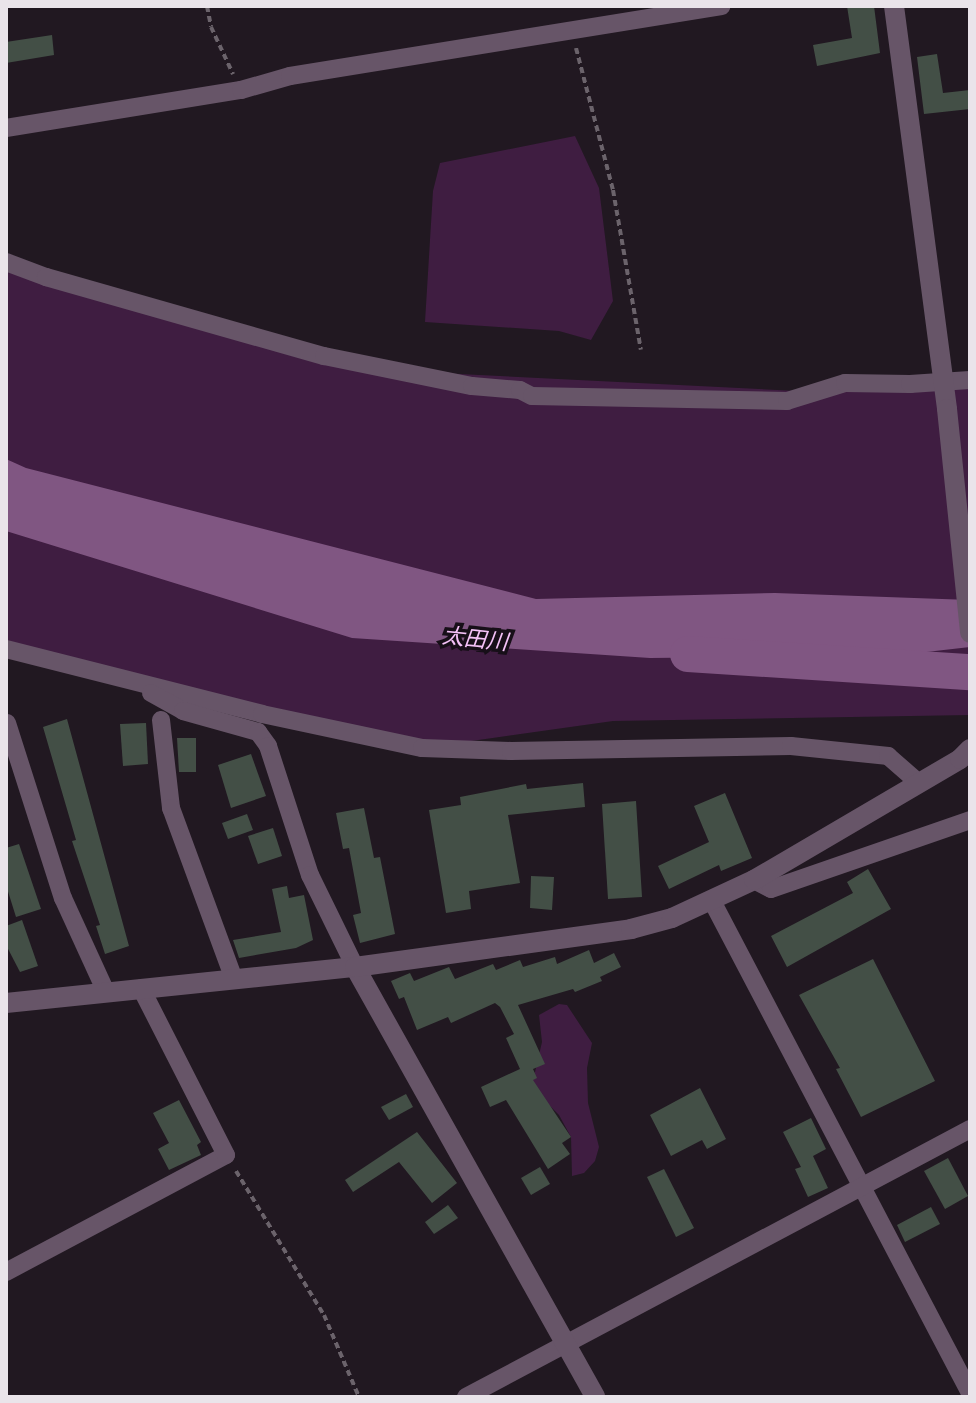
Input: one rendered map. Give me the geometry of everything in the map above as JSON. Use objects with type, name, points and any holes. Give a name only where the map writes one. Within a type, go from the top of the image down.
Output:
[{"type":"street","points":[[6,128],[241,90],[290,76],[721,6]]},
{"type":"street","points":[[894,6],[947,409],[970,633]]},
{"type":"street","points":[[6,262],[46,277],[324,356],[472,386],[520,390],[532,396],[787,401],[845,383],[970,380]]},
{"type":"street","points":[[6,649],[131,682],[422,748],[511,751],[791,746],[888,756],[919,783]]},
{"type":"street","points":[[131,682],[183,711],[258,732],[268,746],[310,875],[355,967],[595,1397]]},
{"type":"street","points":[[161,720],[171,808],[234,979]]},
{"type":"street","points":[[7,723],[63,898],[106,992]]},
{"type":"street","points":[[6,1003],[355,967],[631,929],[672,918],[754,880],[919,783],[970,749]]},
{"type":"street","points":[[754,880],[771,889],[970,820]]},
{"type":"street","points":[[712,901],[970,1393]]},
{"type":"street","points":[[6,1272],[226,1155],[141,988]]},
{"type":"street","points":[[466,1397],[970,1129]]},
{"type":"path","points":[[207,6],[211,27],[241,90]]},
{"type":"path","points":[[571,29],[613,190],[641,350]]},
{"type":"path","points":[[226,1155],[324,1315],[359,1397]]},
{"type":"shaded area","points":[[575,136],[599,188],[613,301],[591,340],[559,331],[425,322],[433,191],[440,163]]},
{"type":"shaded area","points":[[6,257],[398,371],[837,393],[845,383],[970,377],[970,715],[613,721],[422,748],[6,649]]},
{"type":"shaded area","points":[[559,1004],[567,1005],[592,1043],[587,1068],[588,1103],[599,1147],[595,1161],[584,1173],[572,1176],[571,1137],[559,1115],[543,1099],[518,1091],[535,1072],[542,1042],[539,1015]]},
{"type":"water","points":[[6,459],[26,468],[536,599],[775,593],[970,600],[970,647],[900,655],[650,658],[352,638],[6,531]]},
{"type":"building","points":[[847,6],[874,6],[880,53],[817,66],[813,45],[852,38]]},
{"type":"building","points":[[52,35],[54,55],[6,63],[6,42]]},
{"type":"building","points":[[937,54],[943,93],[970,90],[970,109],[924,114],[917,57]]},
{"type":"building","points":[[67,719],[129,946],[105,954],[96,926],[100,925],[72,841],[76,840],[43,727]]},
{"type":"building","points":[[146,723],[148,764],[123,766],[120,724]]},
{"type":"building","points":[[177,738],[196,738],[196,772],[179,772]]},
{"type":"building","points":[[251,754],[266,796],[231,808],[218,765]]},
{"type":"building","points":[[583,783],[585,807],[508,815],[520,883],[469,891],[471,909],[446,913],[429,810],[461,805],[460,797],[526,784],[527,789]]},
{"type":"building","points":[[725,793],[752,858],[721,871],[719,865],[669,889],[658,866],[709,842],[694,806]]},
{"type":"building","points":[[636,801],[642,897],[608,899],[602,804]]},
{"type":"building","points":[[364,808],[374,858],[380,857],[395,934],[360,943],[353,915],[361,913],[349,848],[343,849],[336,813]]},
{"type":"building","points":[[247,814],[253,830],[228,839],[222,823]]},
{"type":"building","points":[[273,828],[282,856],[258,864],[248,836]]},
{"type":"building","points":[[19,844],[41,909],[16,917],[6,885],[6,848]]},
{"type":"building","points":[[868,869],[891,909],[787,967],[771,936],[853,893],[847,882]]},
{"type":"building","points":[[531,876],[554,877],[552,910],[530,908]]},
{"type":"building","points":[[287,886],[289,898],[304,895],[313,940],[296,948],[239,958],[233,940],[281,932],[272,889]]},
{"type":"building","points":[[22,920],[38,966],[20,972],[6,945],[6,926]]},
{"type":"building","points":[[589,950],[594,963],[614,953],[621,967],[600,977],[602,981],[575,992],[573,989],[518,1005],[545,1064],[533,1069],[537,1078],[533,1080],[571,1137],[562,1143],[570,1154],[548,1169],[506,1100],[490,1107],[481,1087],[520,1069],[506,1038],[514,1034],[500,1007],[495,1003],[451,1023],[448,1017],[417,1030],[404,997],[399,999],[391,981],[410,973],[414,981],[449,967],[455,979],[493,964],[496,970],[520,960],[523,967],[555,957],[557,964]]},
{"type":"building","points":[[873,959],[935,1081],[861,1117],[836,1069],[840,1068],[799,995]]},
{"type":"building","points":[[700,1088],[726,1139],[707,1149],[702,1140],[671,1156],[650,1115]]},
{"type":"building","points":[[406,1094],[413,1107],[389,1120],[381,1107]]},
{"type":"building","points":[[179,1100],[201,1142],[197,1145],[201,1155],[169,1170],[158,1149],[169,1143],[153,1113]]},
{"type":"building","points":[[811,1118],[826,1149],[813,1156],[828,1188],[808,1197],[795,1169],[801,1167],[783,1132]]},
{"type":"building","points":[[417,1132],[457,1183],[432,1203],[399,1162],[353,1192],[345,1180]]},
{"type":"building","points":[[948,1158],[968,1196],[945,1209],[924,1171]]},
{"type":"building","points":[[540,1167],[550,1184],[531,1195],[521,1178]]},
{"type":"building","points":[[664,1169],[694,1228],[676,1237],[647,1177]]},
{"type":"building","points":[[448,1205],[458,1218],[434,1234],[425,1222]]},
{"type":"building","points":[[931,1207],[940,1224],[905,1242],[897,1225]]},
{"type":"waterway","name":"太田川","points":[[688,654],[970,672]]}]
